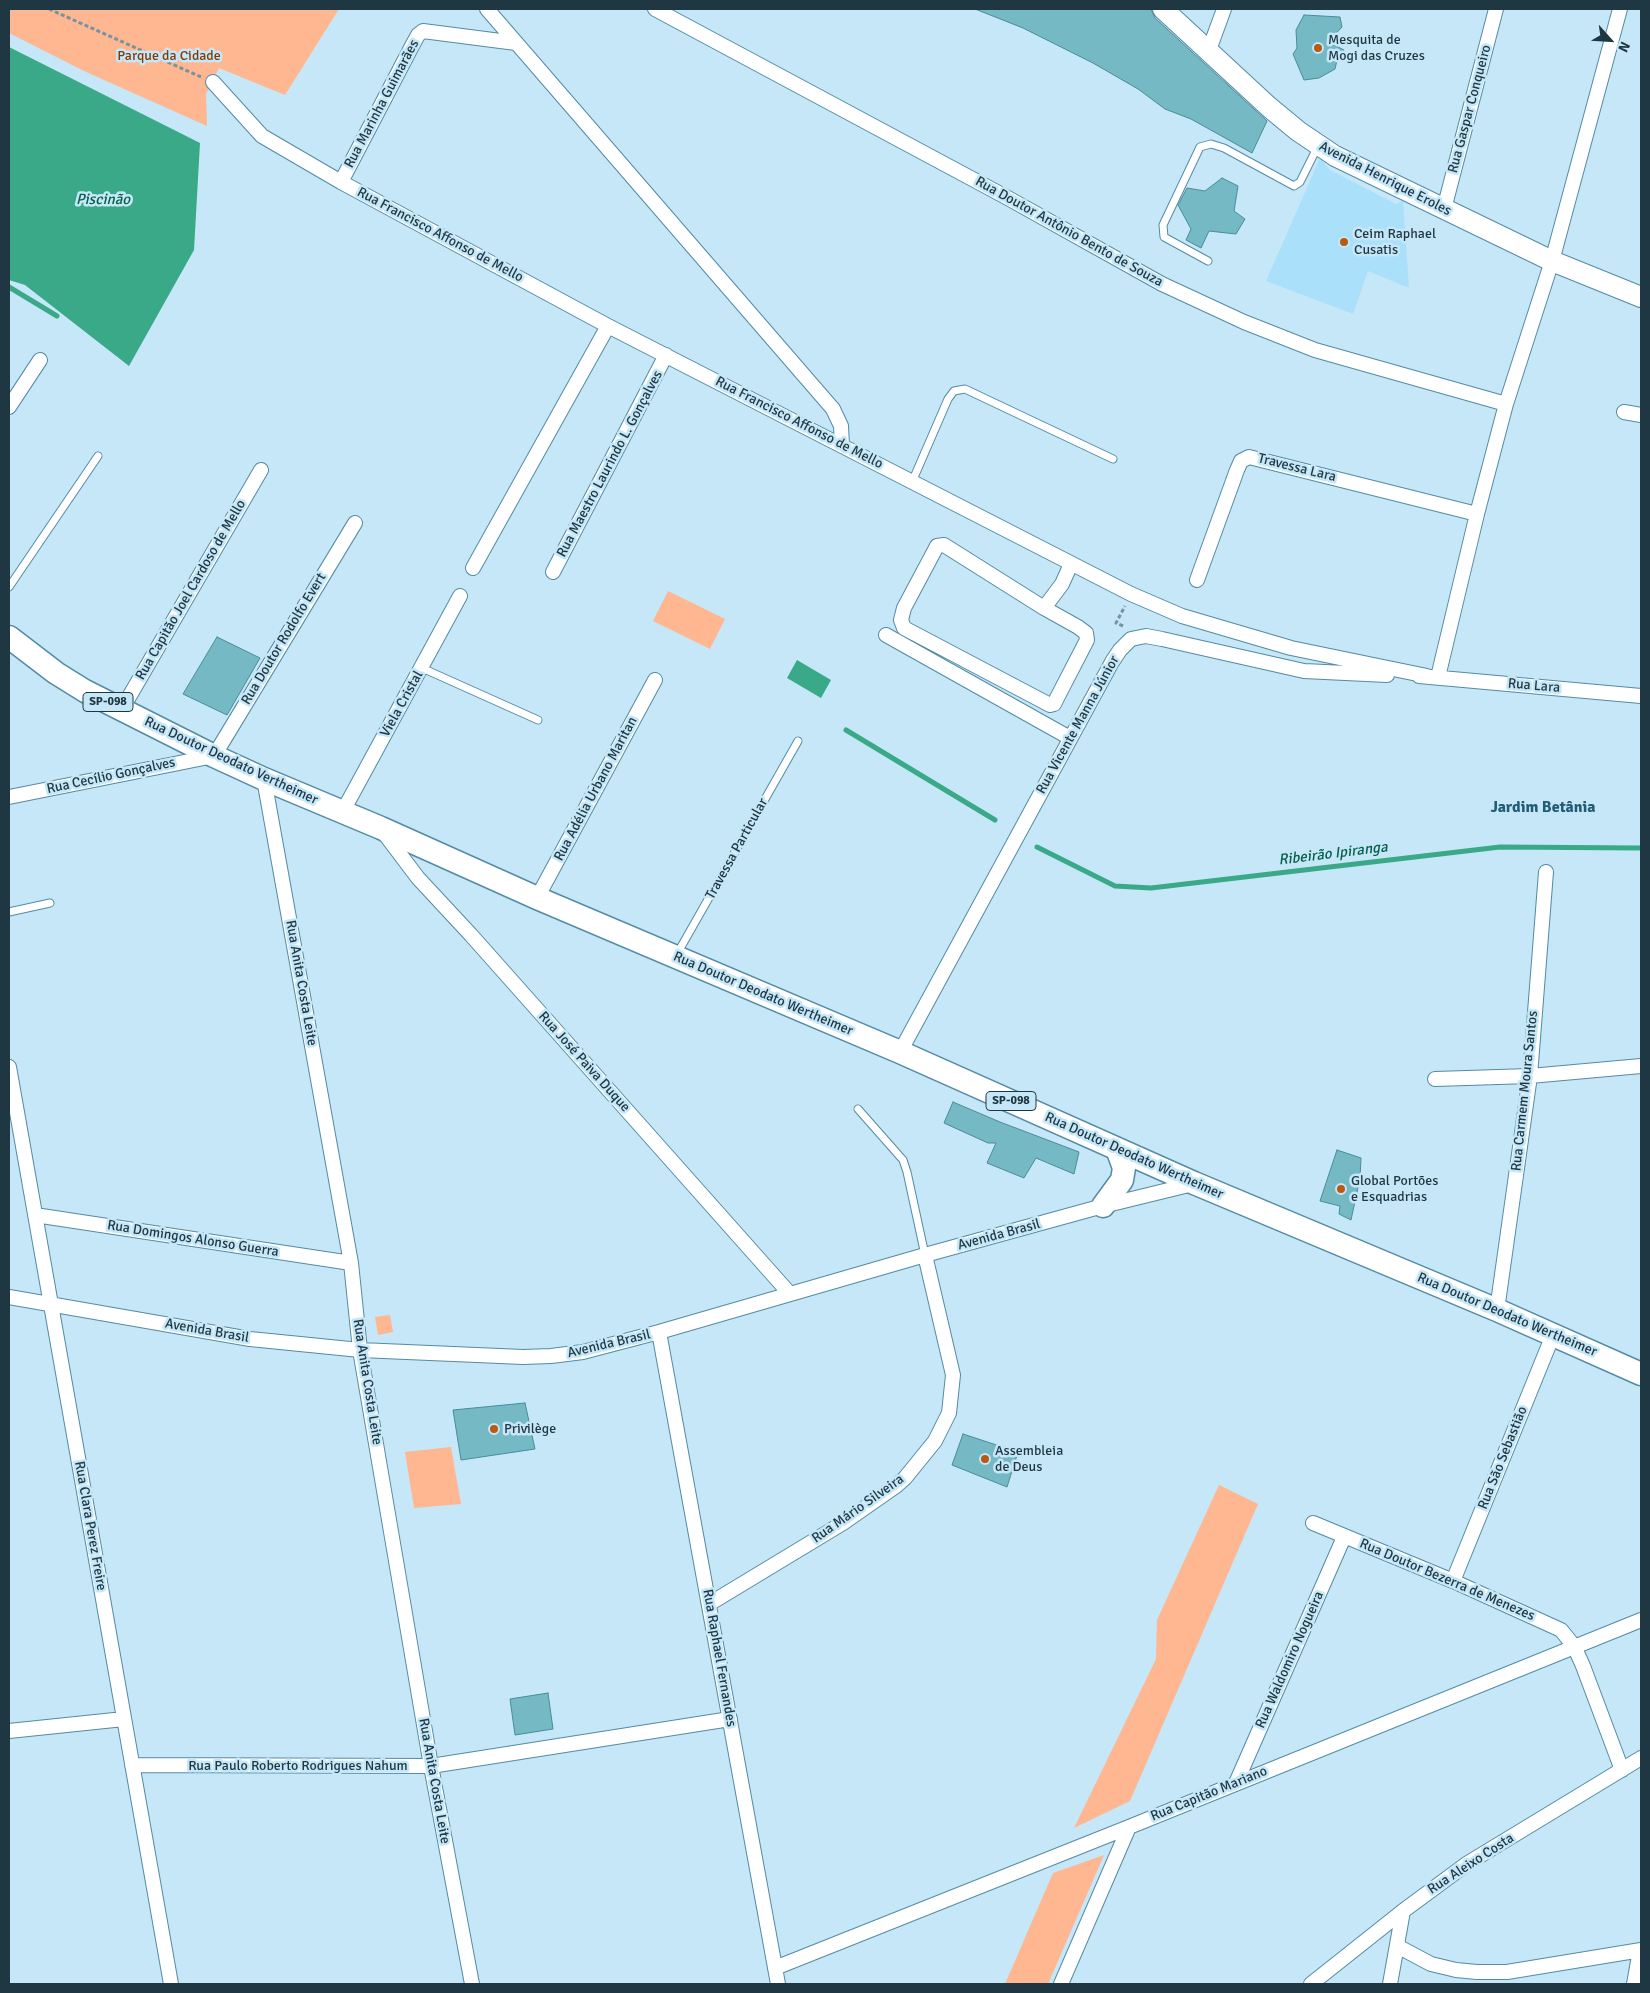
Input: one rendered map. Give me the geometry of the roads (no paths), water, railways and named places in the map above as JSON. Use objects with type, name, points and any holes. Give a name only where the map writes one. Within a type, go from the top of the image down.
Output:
[{"type":"main road","name":"Avenida Henrique Eroles","points":[[1163,9],[1270,107],[1319,146],[1335,156],[1552,261],[1641,297]]},
{"type":"main road","name":"Rua Doutor Deodato Vertheimer","points":[[9,637],[56,673],[122,709],[264,780],[381,828]]},
{"type":"main road","name":"Rua Doutor Deodato Wertheimer","points":[[381,828],[537,898],[900,1052],[1194,1183],[1497,1310],[1641,1374]]},
{"type":"main road","points":[[1103,1206],[1122,1180],[1124,1168],[1117,1149]]},
{"type":"street","points":[[487,9],[833,409],[841,426],[842,445]]},
{"type":"street","points":[[1209,50],[1224,9]]},
{"type":"street","name":"Rua Gaspar Conqueiro","points":[[1444,209],[1496,9]]},
{"type":"street","points":[[1433,677],[1506,404],[1552,261],[1620,9]]},
{"type":"street","name":"Rua Doutor Antônio Bento de Souza","points":[[664,11],[1162,284],[1244,322],[1315,350],[1506,404]]},
{"type":"street","name":"Rua Marinha Guimarães","points":[[341,182],[412,46],[423,31],[430,30],[516,42]]},
{"type":"street","name":"Rua Francisco Affonso de Mello","points":[[212,82],[262,136],[341,182],[608,326],[1131,594],[1182,616],[1292,648],[1433,677]]},
{"type":"street","points":[[473,568],[608,326]]},
{"type":"street","name":"Rua Maestro Laurindo L. Gonçalves","points":[[553,572],[666,355]]},
{"type":"street","points":[[9,407],[40,360]]},
{"type":"street","points":[[1624,412],[1641,415]]},
{"type":"street","name":"Travessa Lara","points":[[1197,580],[1237,470],[1241,461],[1250,457],[1477,514]]},
{"type":"street","name":"Rua Capitão Joel Cardoso de Mello","points":[[122,709],[261,470]]},
{"type":"street","name":"Rua Doutor Rodolfo Evert","points":[[214,756],[355,523]]},
{"type":"street","points":[[944,545],[1044,608],[1078,627],[1086,633],[1087,640],[1054,704],[1050,705],[904,628],[901,620],[904,608],[937,546],[944,545]]},
{"type":"street","points":[[1044,608],[1062,584],[1070,564]]},
{"type":"street","name":"Viela Cristal","points":[[343,812],[460,596]]},
{"type":"street","points":[[886,636],[1070,738]]},
{"type":"street","name":"Rua Vicente Manna Júnior","points":[[900,1052],[1070,738],[1120,650],[1131,640],[1146,636],[1304,671],[1433,677]]},
{"type":"street","name":"Rua Lara","points":[[1433,677],[1641,696]]},
{"type":"street","name":"Rua Adélia Urbano Maritan","points":[[537,898],[654,680]]},
{"type":"street","name":"Rua Cecílio Gonçalves","points":[[9,797],[214,756]]},
{"type":"street","name":"Rua Anita Costa Leite","points":[[264,780],[351,1263],[360,1350],[431,1766],[472,1984]]},
{"type":"street","name":"Rua José Paiva Duque","points":[[381,828],[418,878],[790,1294]]},
{"type":"street","name":"Rua Carmem Moura Santos","points":[[1497,1310],[1530,1076],[1546,872]]},
{"type":"street","points":[[1435,1079],[1530,1076],[1641,1066]]},
{"type":"street","name":"Rua Clara Perez Freire","points":[[9,1067],[171,1984]]},
{"type":"street","name":"Avenida Brasil","points":[[9,1297],[250,1339],[360,1350],[523,1357],[551,1356],[583,1352],[659,1332],[925,1255],[1194,1183]]},
{"type":"street","name":"Rua Domingos Alonso Guerra","points":[[35,1215],[351,1263]]},
{"type":"street","name":"Rua Mário Silveira","points":[[709,1604],[843,1523],[896,1486],[905,1478],[935,1440],[950,1413],[953,1375],[925,1255]]},
{"type":"street","name":"Rua Raphael Fernandes","points":[[659,1332],[778,1984]]},
{"type":"street","name":"Rua São Sebastião","points":[[1453,1581],[1553,1335]]},
{"type":"street","name":"Rua Doutor Bezerra de Menezes","points":[[1313,1523],[1453,1581],[1561,1630],[1574,1646],[1583,1666],[1622,1770]]},
{"type":"street","name":"Rua Waldomiro Nogueira","points":[[1236,1783],[1344,1536]]},
{"type":"street","name":"Rua Capitão Mariano","points":[[775,1968],[1641,1620]]},
{"type":"street","points":[[9,1730],[124,1719]]},
{"type":"street","name":"Rua Paulo Roberto Rodrigues Nahum","points":[[132,1765],[431,1766],[730,1719]]},
{"type":"street","name":"Rua Aleixo Costa","points":[[1311,1984],[1403,1911],[1468,1863],[1641,1758]]},
{"type":"street","points":[[1061,1984],[1129,1827]]},
{"type":"street","points":[[1390,1984],[1403,1911]]},
{"type":"street","points":[[1397,1946],[1431,1964],[1456,1970],[1477,1972],[1508,1972],[1641,1950],[1634,1984]]},
{"type":"lane","points":[[1208,261],[1164,237],[1163,225],[1200,147],[1211,144],[1224,148],[1294,186],[1300,182],[1319,146]]},
{"type":"lane","points":[[912,482],[948,398],[954,391],[965,389],[1113,459]]},
{"type":"lane","points":[[9,587],[98,456]]},
{"type":"lane","points":[[422,668],[538,720]]},
{"type":"lane","name":"Travessa Particular","points":[[675,956],[798,741]]},
{"type":"lane","points":[[9,912],[50,903]]},
{"type":"lane","points":[[858,1109],[903,1160],[908,1172],[925,1255]]},
{"type":"water","name":"Piscinão","points":[[9,47],[200,143],[194,250],[129,366],[25,285],[9,280]]},
{"type":"water","points":[[797,660],[831,680],[821,698],[787,678]]},
{"type":"waterway","points":[[9,287],[57,316]]},
{"type":"waterway","points":[[846,730],[995,820]]},
{"type":"waterway","name":"Ribeirão Ipiranga","points":[[1037,847],[1115,886],[1151,888],[1500,847],[1641,848]]},
{"type":"place","name":"Mesquita de Mogi das Cruzes","points":[[1318,48]]},
{"type":"place","name":"Ceim Raphael Cusatis","points":[[1344,242]]},
{"type":"place","name":"Global Portões e Esquadrias","points":[[1341,1189]]},
{"type":"place","name":"Privilège","points":[[494,1429]]},
{"type":"place","name":"Assembleia de Deus","points":[[985,1459]]},
{"type":"district","name":"Jardim Betânia","points":[[1543,808]]},
{"type":"park label","name":"Parque da Cidade","points":[[169,56]]}]
